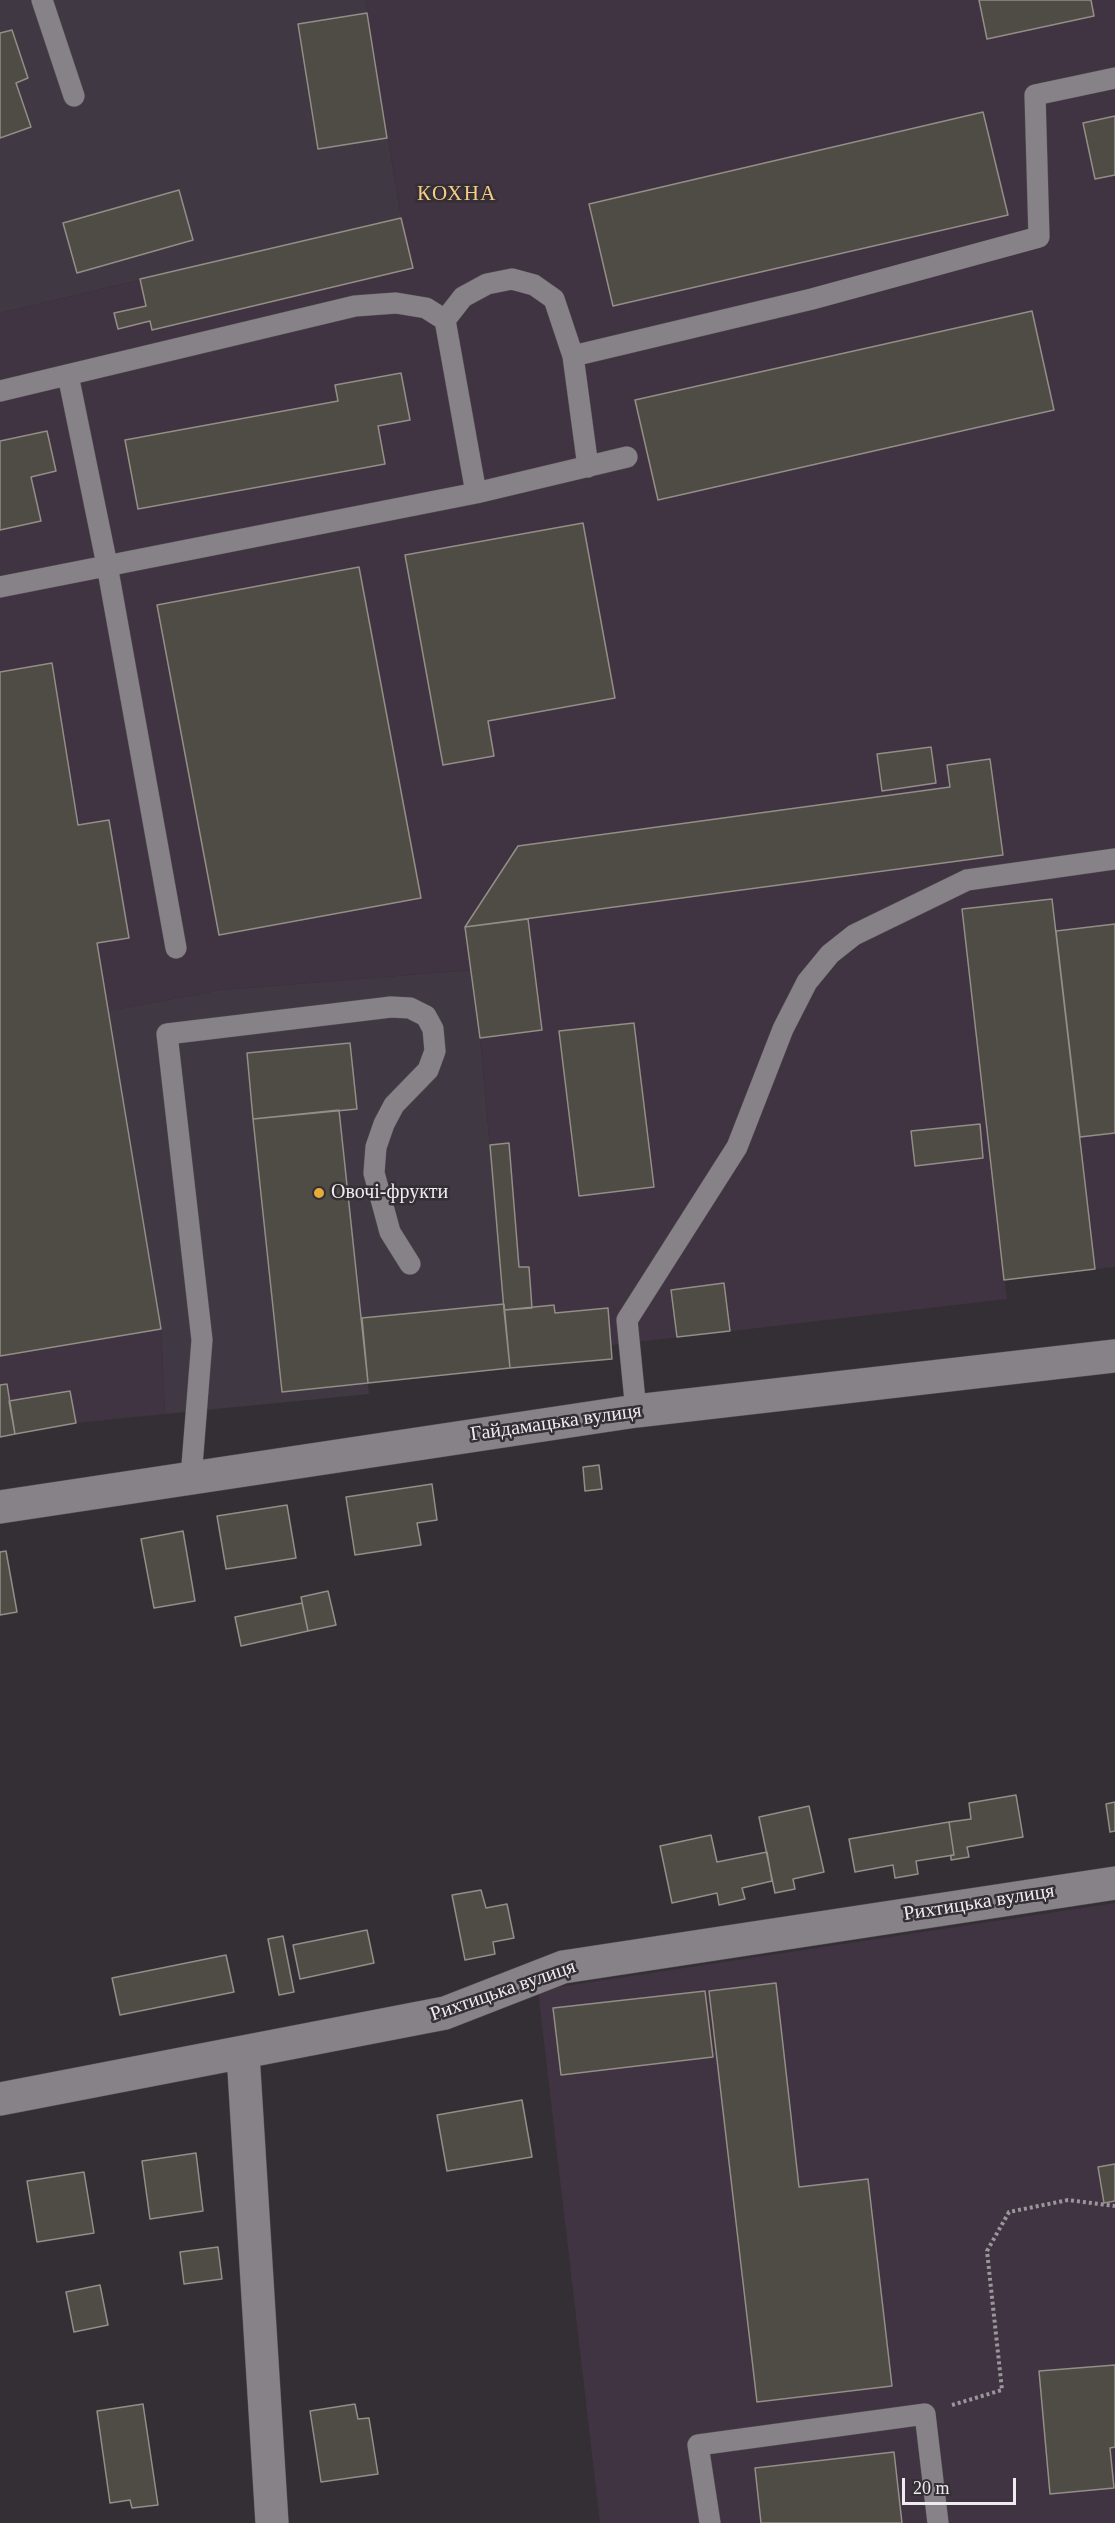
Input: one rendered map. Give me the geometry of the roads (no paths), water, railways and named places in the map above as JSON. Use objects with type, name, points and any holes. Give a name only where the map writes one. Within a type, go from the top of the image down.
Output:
[{"type":"street","name":"Гайдамацька вулиця","points":[[0,1508],[636,1411],[1115,1356]]},
{"type":"street","name":"Рихтицька вулиця","points":[[0,2099],[243,2054],[445,2013],[563,1966],[1115,1883]]},
{"type":"street","points":[[243,2054],[272,2523]]},
{"type":"lane","points":[[42,0],[74,96]]},
{"type":"lane","points":[[573,356],[812,299],[1039,237],[1035,95],[1115,78]]},
{"type":"lane","points":[[445,320],[464,297],[487,284],[512,279],[534,285],[554,299],[573,356],[588,467]]},
{"type":"lane","points":[[0,391],[355,306],[396,303],[426,308],[445,320],[476,493]]},
{"type":"lane","points":[[68,375],[107,565],[176,948]]},
{"type":"lane","points":[[0,586],[476,493],[627,457]]},
{"type":"lane","points":[[636,1411],[627,1320],[737,1147],[783,1029],[807,982],[830,954],[854,934],[967,880],[1115,859]]},
{"type":"lane","points":[[191,1478],[202,1340],[167,1034],[391,1007],[410,1008],[426,1016],[433,1029],[435,1051],[428,1070],[394,1105],[384,1124],[376,1147],[374,1173],[390,1232],[410,1264]]},
{"type":"lane","points":[[710,2523],[698,2445],[925,2414],[938,2523]]},
{"type":"place","name":"Овочі-фрукти","points":[[319,1193]]},
{"type":"district","name":"КОХНА","points":[[457,194]]}]
